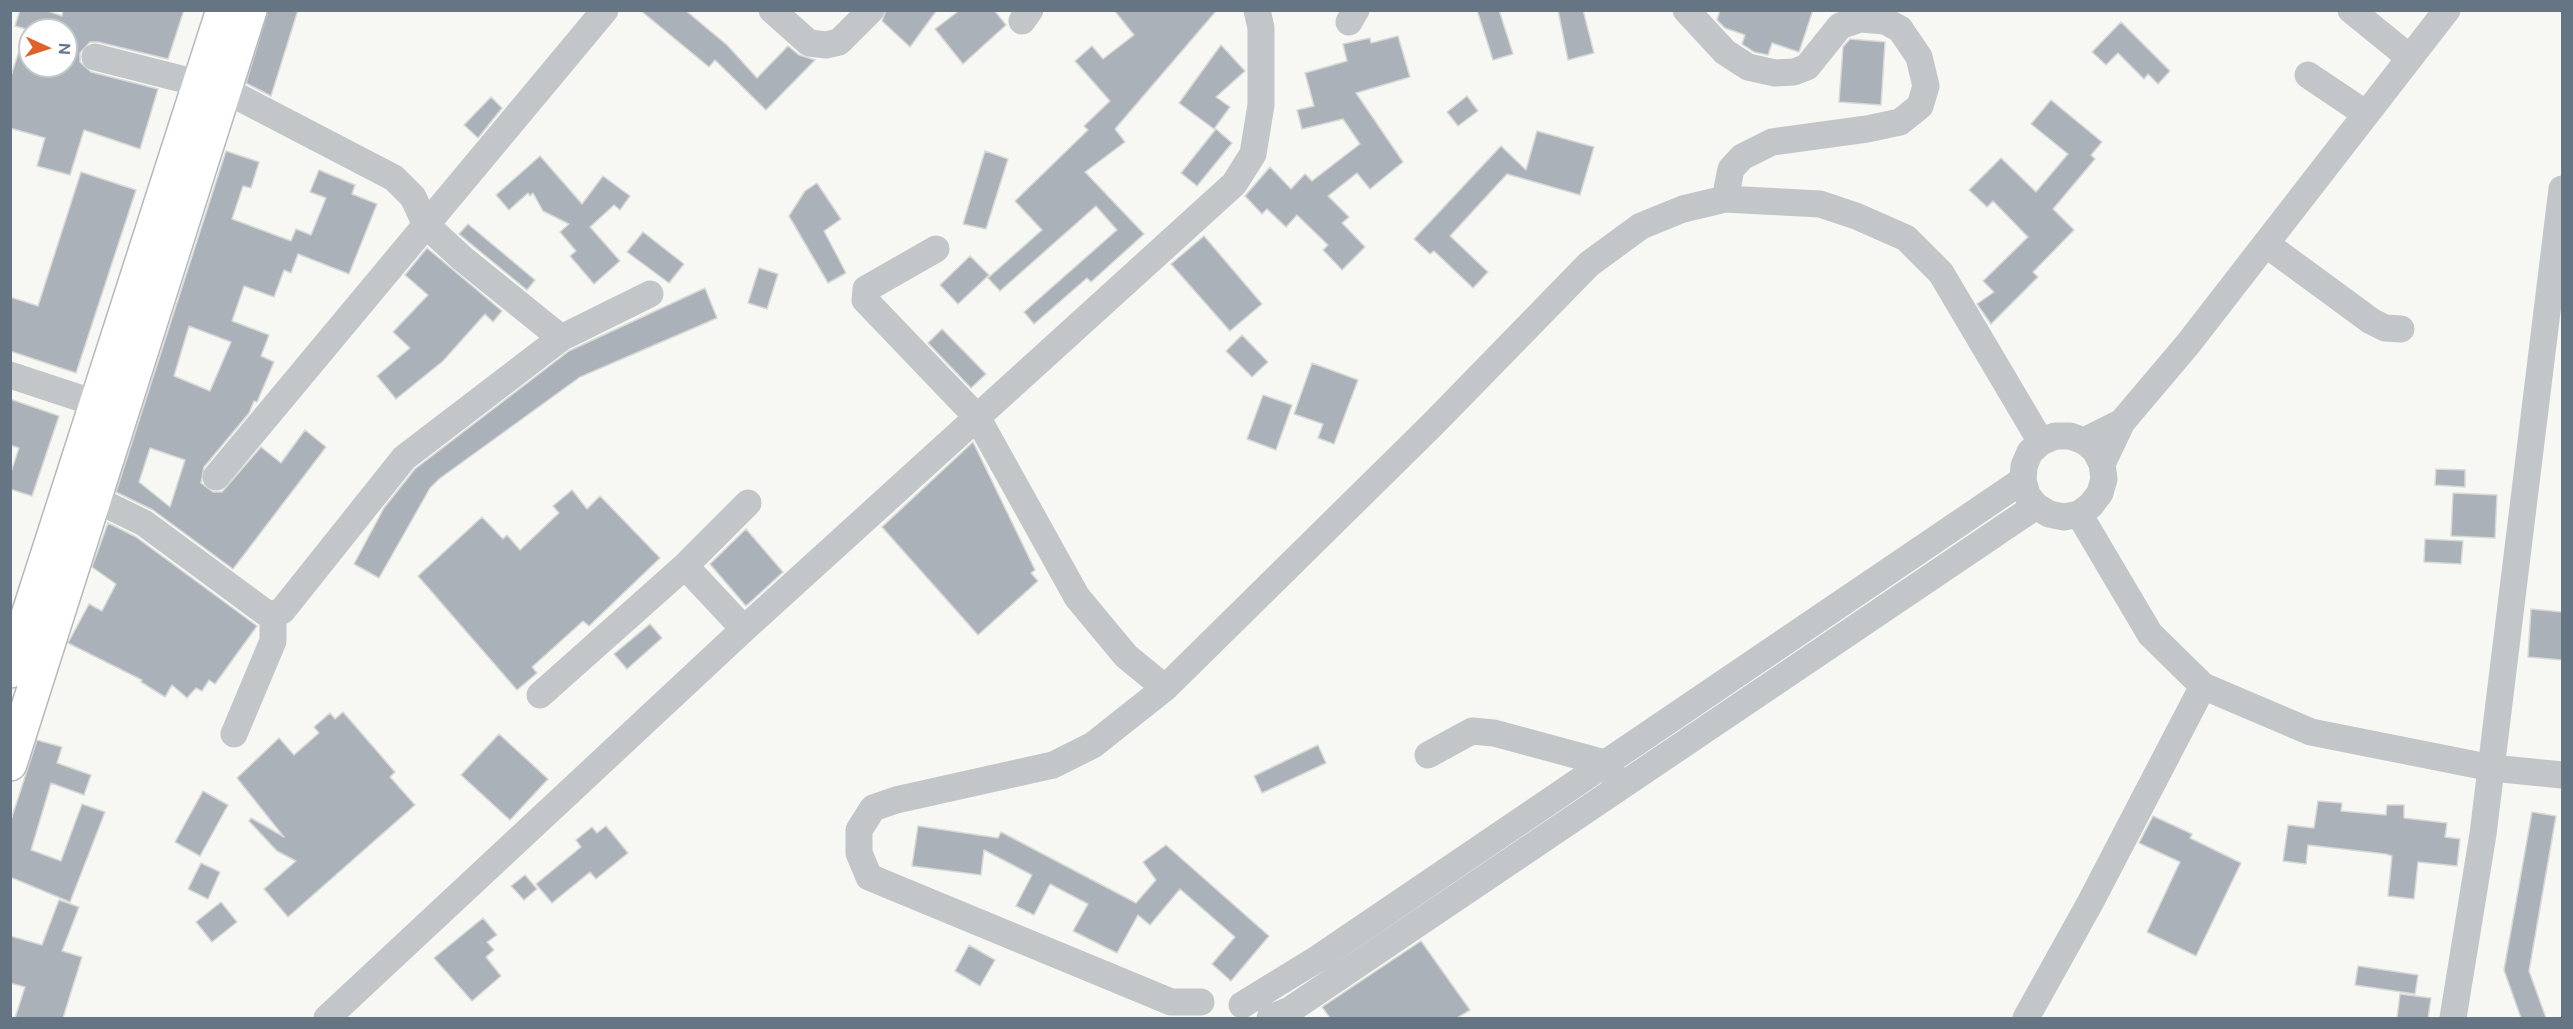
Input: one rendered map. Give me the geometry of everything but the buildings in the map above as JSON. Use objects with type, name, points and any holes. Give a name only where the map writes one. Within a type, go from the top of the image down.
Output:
[{"type":"main road","points":[[212,87],[223,10]]},
{"type":"main road","points":[[10,764],[34,644],[212,87],[250,10]]},
{"type":"main road","points":[[10,671],[34,644],[95,499],[110,408]]},
{"type":"street","points":[[216,477],[605,10]]},
{"type":"street","points":[[772,10],[809,43],[826,45],[839,42],[871,10]]},
{"type":"street","points":[[327,1018],[744,629],[1234,184],[1253,154],[1261,105],[1261,28],[1257,10]]},
{"type":"street","points":[[1686,10],[1725,52],[1748,67],[1775,73],[1794,72],[1807,67],[1840,26],[1860,19],[1885,21],[1900,28],[1918,57],[1926,86],[1920,106],[1900,122],[1867,129],[1772,142],[1742,157],[1731,169],[1725,200]]},
{"type":"street","points":[[2351,10],[2410,58]]},
{"type":"street","points":[[2102,464],[2122,422],[2266,244],[2447,10]]},
{"type":"street","points":[[95,57],[212,87],[394,178],[413,197],[426,225],[463,259],[561,338]]},
{"type":"street","points":[[2308,75],[2366,114]]},
{"type":"street","points":[[2453,1018],[2492,768],[2562,189]]},
{"type":"street","points":[[2023,480],[1392,908],[1246,1012],[1226,996],[1218,996],[1187,1010],[869,877],[859,853],[859,830],[873,808],[896,800],[1053,765],[1093,745],[1165,688],[1433,424],[1589,264],[1641,226],[1683,209],[1725,200],[1820,204],[1856,216],[1906,238],[1941,273],[2041,442]]},
{"type":"street","points":[[2266,244],[2371,321],[2385,328],[2401,329]]},
{"type":"street","points":[[936,249],[866,289],[865,300],[977,417],[1077,597],[1126,656],[1165,688]]},
{"type":"street","points":[[95,499],[144,523],[266,613],[273,614],[282,611],[404,458],[561,338],[650,294]]},
{"type":"street","points":[[10,375],[110,408]]},
{"type":"street","points":[[2084,441],[2122,422]]},
{"type":"street","points":[[2055,436],[2070,436],[2084,441],[2095,450],[2102,464],[2104,478],[2100,493],[2091,505],[2079,513],[2064,517],[2049,514],[2036,506],[2027,495],[2023,480],[2024,465],[2030,452],[2041,442],[2055,436]]},
{"type":"street","points":[[540,695],[685,566],[748,503]]},
{"type":"street","points":[[1270,1018],[1290,1010],[2036,506]]},
{"type":"street","points":[[2079,513],[2150,634],[2203,686],[2311,732],[2492,768],[2562,775]]},
{"type":"street","points":[[685,566],[744,629]]},
{"type":"street","points":[[234,734],[273,641],[273,614]]},
{"type":"street","points":[[1822,617],[1837,640]]},
{"type":"street","points":[[2026,1018],[2090,903],[2203,686]]},
{"type":"street","points":[[1428,755],[1472,732],[1483,732],[1522,739],[1605,763],[1621,786]]},
{"type":"street","points":[[1392,908],[1407,930]]}]
